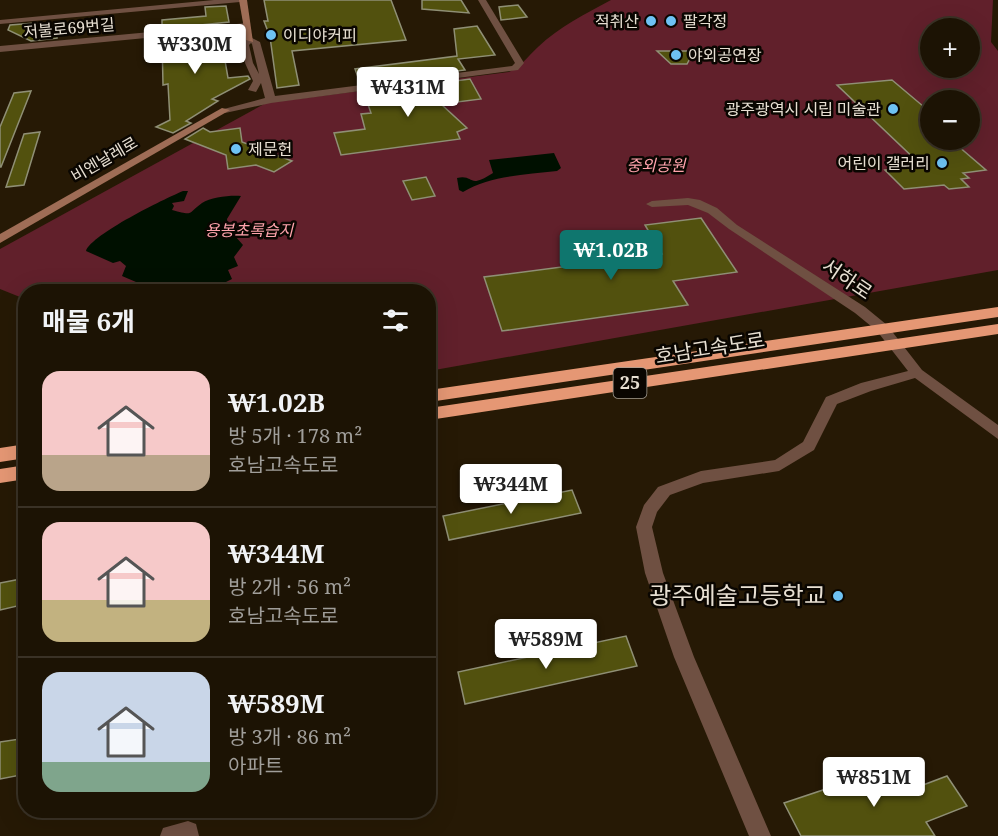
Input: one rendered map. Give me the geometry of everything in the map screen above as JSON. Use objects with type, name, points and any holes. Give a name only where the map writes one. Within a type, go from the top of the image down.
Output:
[{"type":"highway","name":"호남고속도로","points":[[436,395],[998,312]]},
{"type":"highway","name":"호남고속도로","points":[[436,413],[998,329]]},
{"type":"highway","points":[[0,455],[18,452]]},
{"type":"highway","points":[[0,476],[18,473]]},
{"type":"street","points":[[0,22],[241,0],[250,40]]},
{"type":"street","points":[[250,40],[245,44],[249,63],[258,81],[253,90],[241,98],[255,105],[268,96],[519,66],[482,0]]},
{"type":"street","name":"저불로69번길","points":[[0,49],[248,26]]},
{"type":"street","points":[[250,40],[256,42],[268,96]]},
{"type":"street","points":[[253,90],[268,96]]},
{"type":"street","name":"비엔날레로","points":[[0,239],[225,110],[241,98]]},
{"type":"street","name":"서하로","points":[[652,204],[700,201],[733,227],[882,328],[917,373],[998,433]]},
{"type":"street","points":[[760,836],[684,657],[654,573],[644,527],[650,510],[664,491],[701,477],[778,465],[808,446],[831,401],[866,387],[917,373]]},
{"type":"street","points":[[171,836],[188,832],[188,836]]},
{"type":"green space","name":"중외공원","points":[[611,0],[993,0],[991,42],[998,51],[998,270],[436,370],[436,284],[18,284],[18,296],[0,289],[0,249],[266,103],[509,72],[555,33]]},
{"type":"shaded area","points":[[554,153],[561,168],[557,171],[508,177],[485,182],[463,192],[459,190],[457,178],[463,177],[475,181],[493,173],[489,160]]},
{"type":"shaded area","points":[[183,191],[188,191],[184,201],[172,203],[174,206],[172,210],[190,213],[210,199],[241,196],[227,219],[228,228],[243,245],[234,257],[238,266],[228,270],[232,279],[226,282],[227,284],[136,282],[122,276],[126,266],[120,261],[113,263],[86,251],[101,236],[146,209]]},
{"type":"building","points":[[264,0],[391,0],[406,40],[292,51],[299,85],[277,88],[270,37],[264,21],[268,21]]},
{"type":"building","points":[[422,0],[461,0],[469,13],[422,9]]},
{"type":"building","points":[[518,5],[527,17],[501,20],[499,7]]},
{"type":"building","points":[[226,6],[229,22],[162,29],[162,20],[206,16],[205,7]]},
{"type":"building","points":[[36,23],[49,29],[57,26],[57,38],[31,41],[8,30],[10,25]]},
{"type":"building","points":[[477,26],[495,55],[458,59],[465,70],[360,83],[355,69],[457,56],[454,29]]},
{"type":"building","points":[[231,32],[233,48],[223,49],[228,78],[248,76],[250,79],[212,99],[218,101],[186,121],[191,123],[173,133],[156,127],[170,120],[168,84],[163,85],[162,39]]},
{"type":"building","name":"야외공연장","points":[[657,51],[694,51],[687,64],[671,64]]},
{"type":"building","points":[[470,79],[481,99],[441,104],[467,128],[457,132],[460,139],[341,155],[334,133],[365,129],[361,114],[371,113],[364,93]]},
{"type":"building","points":[[892,80],[920,104],[920,150],[963,150],[986,170],[963,173],[969,178],[961,179],[969,187],[949,189],[944,185],[904,189],[885,170],[922,166],[837,85]]},
{"type":"building","points":[[31,91],[0,167],[0,127],[14,93]]},
{"type":"building","name":"제문헌","points":[[203,128],[210,132],[240,128],[242,142],[292,161],[274,172],[256,165],[228,169],[226,155],[185,139]]},
{"type":"building","points":[[40,132],[24,185],[6,187],[24,134]]},
{"type":"building","points":[[426,177],[435,196],[412,200],[403,181]]},
{"type":"building","points":[[701,218],[737,272],[673,281],[688,305],[502,331],[484,277],[662,254],[645,225]]},
{"type":"building","points":[[572,490],[581,513],[449,540],[443,516]]},
{"type":"building","points":[[18,580],[18,606],[0,610],[0,583]]},
{"type":"building","points":[[626,636],[637,666],[465,704],[458,672]]},
{"type":"building","points":[[18,739],[18,776],[0,779],[0,742]]},
{"type":"building","points":[[880,771],[884,776],[895,772],[907,791],[947,776],[967,806],[926,822],[935,836],[801,836],[784,803]]},
{"type":"place","name":"적취산","points":[[651,21]]},
{"type":"place","name":"팔각정","points":[[671,21]]},
{"type":"place","name":"이디야커피","points":[[271,35]]},
{"type":"place","name":"야외공연장","points":[[676,55]]},
{"type":"place","name":"광주광역시 시립 미술관","points":[[893,109]]},
{"type":"place","name":"제문헌","points":[[236,149]]},
{"type":"place","name":"어린이 갤러리","points":[[942,163]]},
{"type":"place","name":"광주예술고등학교","points":[[838,596]]},
{"type":"park label","name":"용봉초록습지","points":[[249,230]]}]
